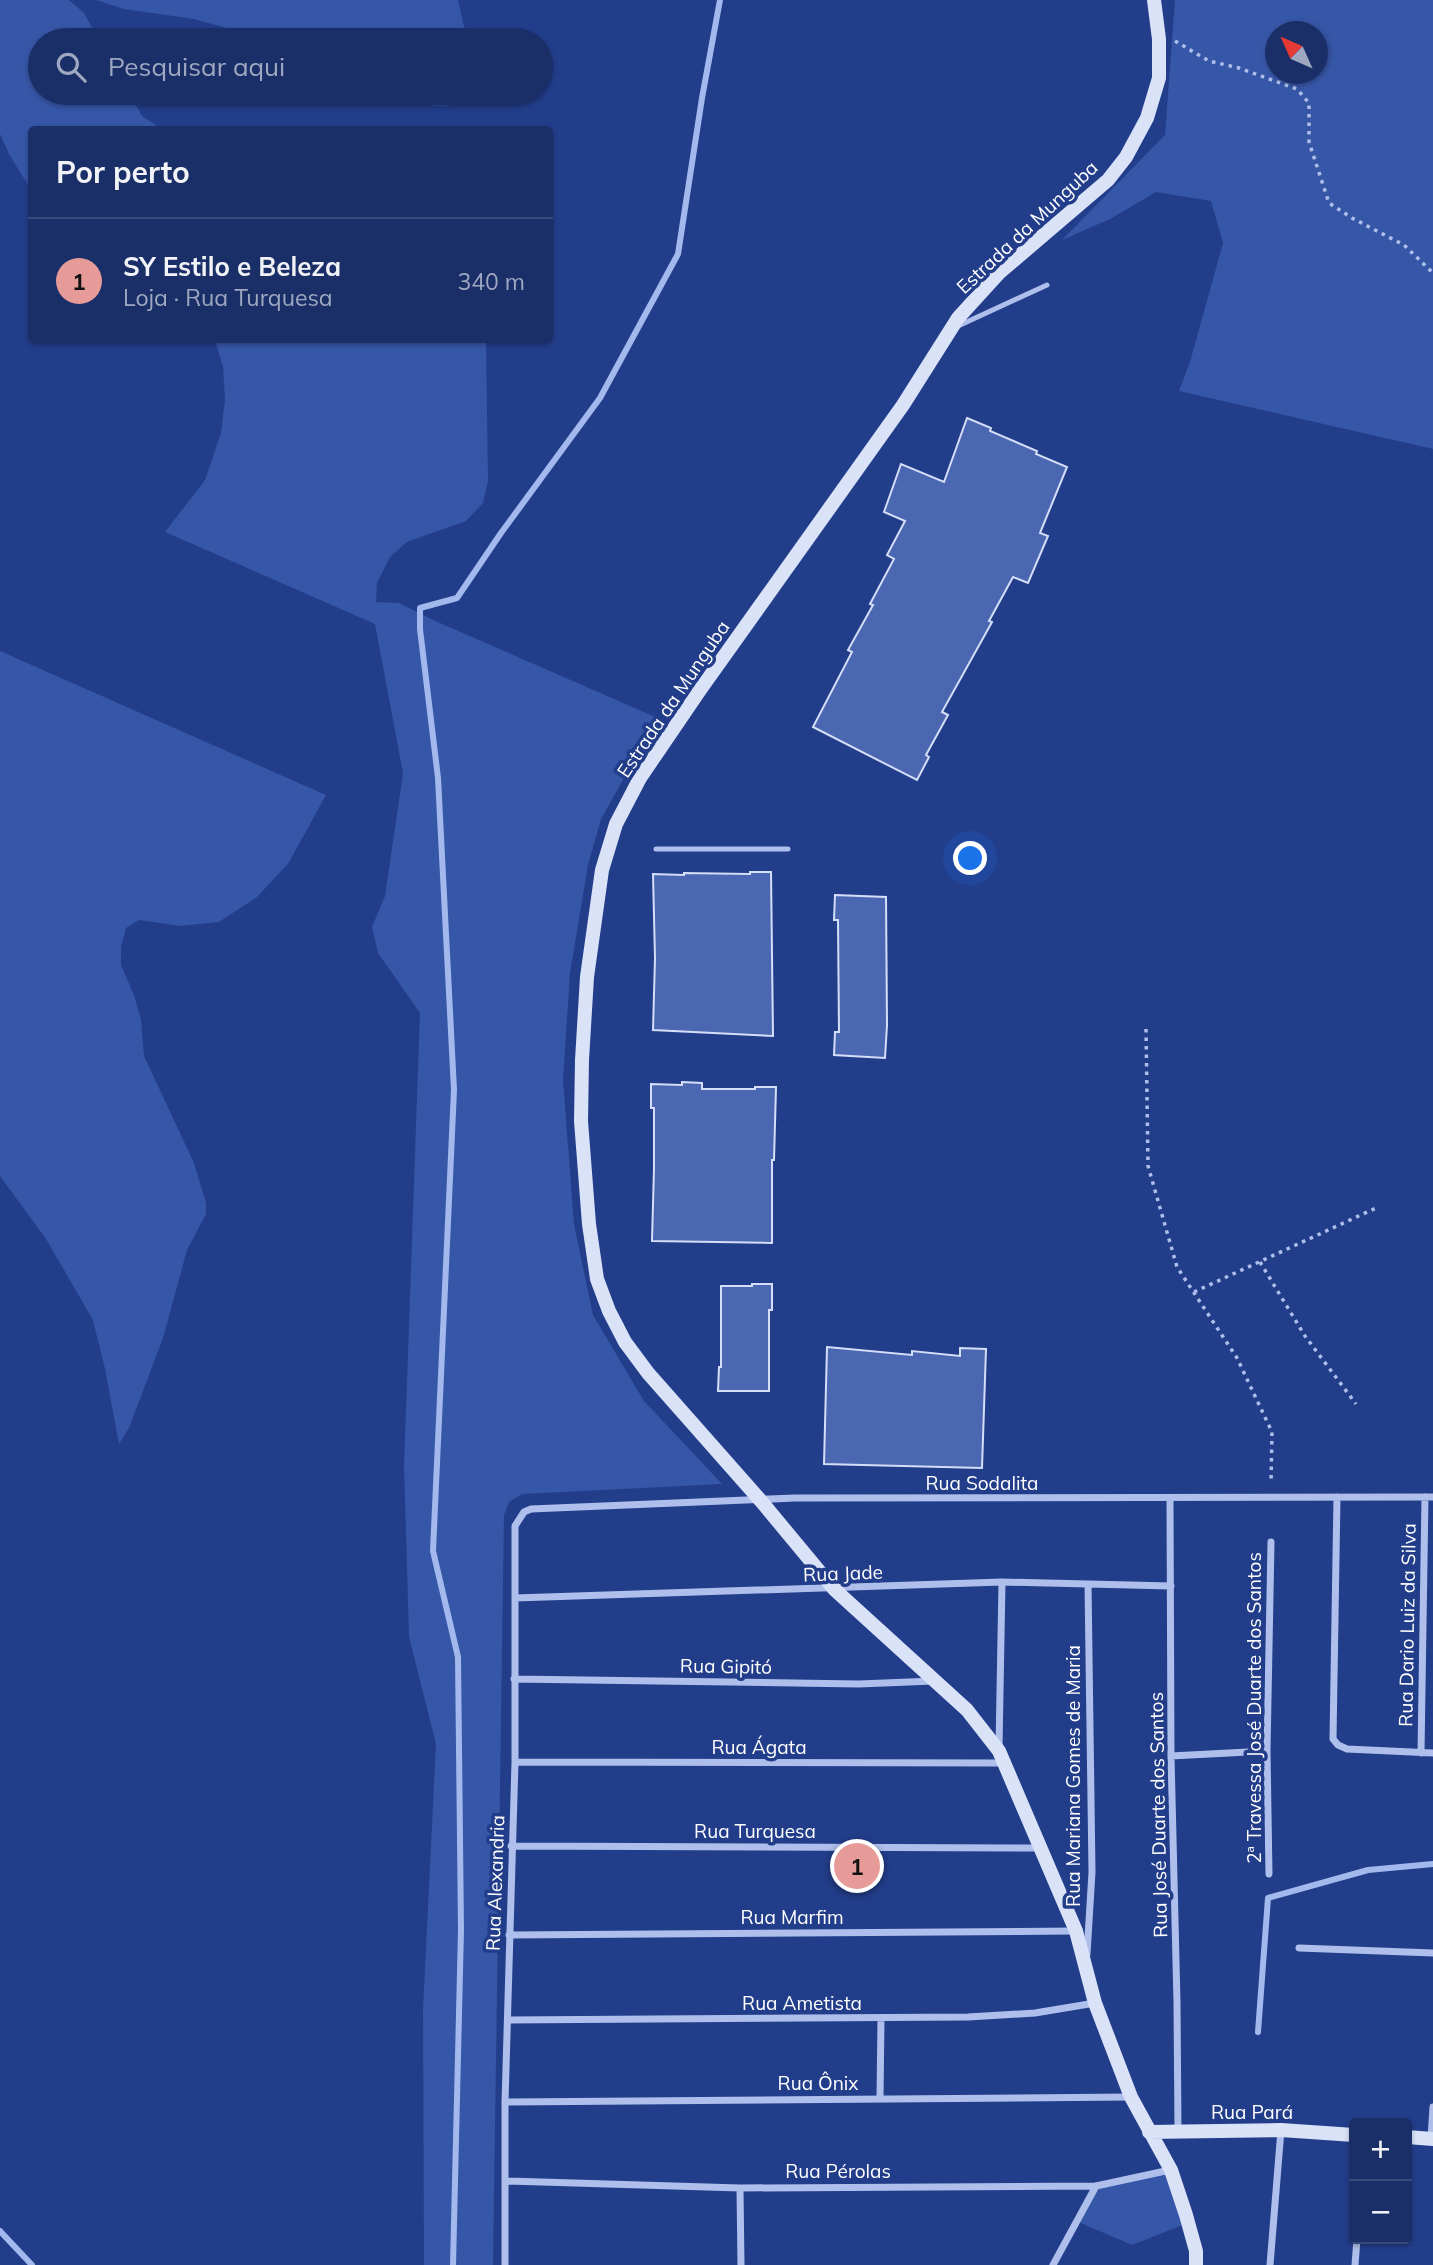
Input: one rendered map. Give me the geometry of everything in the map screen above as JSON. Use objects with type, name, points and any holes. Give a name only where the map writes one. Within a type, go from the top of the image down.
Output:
[{"type":"main road","name":"Estrada da Munguba","points":[[1154,0],[1159,78],[1147,118],[1126,157],[1108,180],[999,273],[950,330],[903,405],[640,778],[616,824],[603,870],[587,977],[581,1121],[589,1224],[597,1279],[625,1342],[648,1373],[761,1501],[834,1589],[967,1710],[1001,1757],[1076,1931],[1095,2004],[1131,2097],[1171,2170],[1196,2251],[1196,2265]]},
{"type":"main road","name":"Rua Pará","points":[[1149,2132],[1281,2130],[1349,2135]]},
{"type":"main road","points":[[1412,2137],[1432,2138]]},
{"type":"street","points":[[1337,1497],[1333,1739],[1347,1749],[1433,1753]]},
{"type":"street","name":"Rua Sodalita","points":[[531,1509],[795,1498],[1429,1497]]},
{"type":"street","name":"Rua Dario Luiz da Silva","points":[[1421,1753],[1429,1497]]},
{"type":"street","name":"Rua José Duarte dos Santos","points":[[1170,1498],[1171,1756],[1178,2131]]},
{"type":"street","name":"Rua Alexandria","points":[[505,2265],[505,2102],[515,1762],[515,1526],[524,1512],[531,1509]]},
{"type":"street","name":"2ª Travessa José Duarte dos Santos","points":[[1269,1874],[1267,1751],[1271,1542]]},
{"type":"street","points":[[1001,1757],[1002,1582]]},
{"type":"street","name":"Rua Jade","points":[[516,1598],[1002,1582],[1171,1586]]},
{"type":"street","name":"Rua Mariana Gomes de Maria","points":[[1086,1969],[1092,1872],[1087,1584]]},
{"type":"street","name":"Rua Gipitó","points":[[514,1679],[859,1684],[936,1681]]},
{"type":"street","points":[[1171,1756],[1267,1751]]},
{"type":"street","name":"Rua Ágata","points":[[515,1762],[1001,1757]]},
{"type":"street","name":"Rua Turquesa","points":[[511,1846],[1042,1848]]},
{"type":"street","name":"Rua Marfim","points":[[509,1935],[1076,1931]]},
{"type":"street","points":[[1299,1948],[1433,1953]]},
{"type":"street","name":"Rua Ametista","points":[[508,2020],[968,2017],[1035,2013],[1095,2004]]},
{"type":"street","points":[[880,2098],[881,2019]]},
{"type":"street","name":"Rua Ônix","points":[[505,2102],[1131,2097]]},
{"type":"street","points":[[1432,2138],[1433,2107]]},
{"type":"street","points":[[1270,2265],[1281,2130]]},
{"type":"street","name":"Rua Pérolas","points":[[505,2181],[740,2188],[1096,2186],[1171,2170]]},
{"type":"street","points":[[1053,2265],[1096,2186]]},
{"type":"street","points":[[740,2188],[741,2265]]},
{"type":"street","points":[[1356,2265],[1357,2244]]},
{"type":"lane","points":[[950,330],[1047,285]]},
{"type":"lane","points":[[656,849],[788,849]]},
{"type":"path","points":[[1158,30],[1209,61],[1239,68],[1297,89],[1309,103],[1309,142],[1329,203],[1404,245],[1433,273]]},
{"type":"path","points":[[1146,1029],[1148,1166],[1177,1267],[1237,1358],[1272,1432],[1271,1496]]},
{"type":"path","points":[[1194,1292],[1376,1208]]},
{"type":"path","points":[[1260,1262],[1305,1336],[1356,1404]]},
{"type":"shaded area","points":[[0,0],[69,0],[84,13],[92,28],[28,28],[28,105],[136,105],[142,116],[157,126],[28,126],[28,185],[0,134]]},
{"type":"shaded area","points":[[96,0],[458,0],[464,28],[227,28],[194,19],[124,9]]},
{"type":"shaded area","points":[[1175,0],[1433,0],[1433,449],[1179,391],[1190,362],[1223,243],[1211,201],[1156,192],[1110,219],[1062,240],[1165,135]]},
{"type":"shaded area","points":[[216,343],[486,343],[488,481],[483,503],[466,521],[407,542],[390,557],[377,583],[376,602],[399,603],[660,719],[601,819],[588,865],[570,973],[563,1080],[574,1224],[593,1315],[644,1401],[722,1484],[522,1494],[509,1502],[504,1515],[493,2265],[424,2265],[423,2009],[436,1744],[409,1637],[404,1465],[420,1013],[378,953],[372,927],[385,896],[403,773],[375,624],[165,532],[205,480],[221,433],[225,399],[223,367]]},
{"type":"shaded area","points":[[0,651],[326,795],[288,864],[257,897],[219,922],[180,926],[139,920],[126,928],[121,947],[121,965],[141,1020],[144,1056],[194,1163],[206,1203],[206,1214],[187,1250],[163,1338],[129,1428],[119,1444],[93,1320],[46,1239],[0,1176]]},
{"type":"shaded area","points":[[1171,2170],[1188,2223],[1132,2245],[1076,2221],[1096,2186]]},
{"type":"building","points":[[967,418],[1067,467],[1040,533],[1048,536],[1028,583],[1013,577],[989,621],[992,622],[942,712],[948,715],[926,755],[929,757],[917,780],[813,727],[852,652],[848,650],[894,559],[887,555],[905,521],[884,512],[901,464],[944,482]]},
{"type":"building","points":[[771,872],[773,1036],[653,1030],[653,874]]},
{"type":"building","points":[[835,895],[886,897],[885,1058],[834,1055],[835,1032],[839,1032],[838,920],[834,920]]},
{"type":"building","points":[[682,1082],[702,1083],[702,1089],[776,1087],[772,1160],[772,1243],[652,1241],[654,1108],[651,1108],[651,1084],[682,1085]]},
{"type":"building","points":[[772,1284],[772,1310],[769,1310],[769,1391],[718,1391],[721,1367],[721,1286]]},
{"type":"building","points":[[827,1347],[912,1355],[912,1351],[960,1356],[960,1348],[986,1349],[982,1468],[824,1464]]},
{"type":"waterway","points":[[453,2265],[461,1930],[458,1657],[433,1551],[454,1090],[438,778],[420,629],[420,608],[457,598],[600,398],[678,254],[720,0]]},
{"type":"waterway","points":[[1258,2032],[1268,1898],[1368,1870],[1433,1864]]},
{"type":"waterway","points":[[0,2231],[32,2265]]},
{"type":"place","name":"SY Estilo e Beleza","points":[[857,1866]]}]
